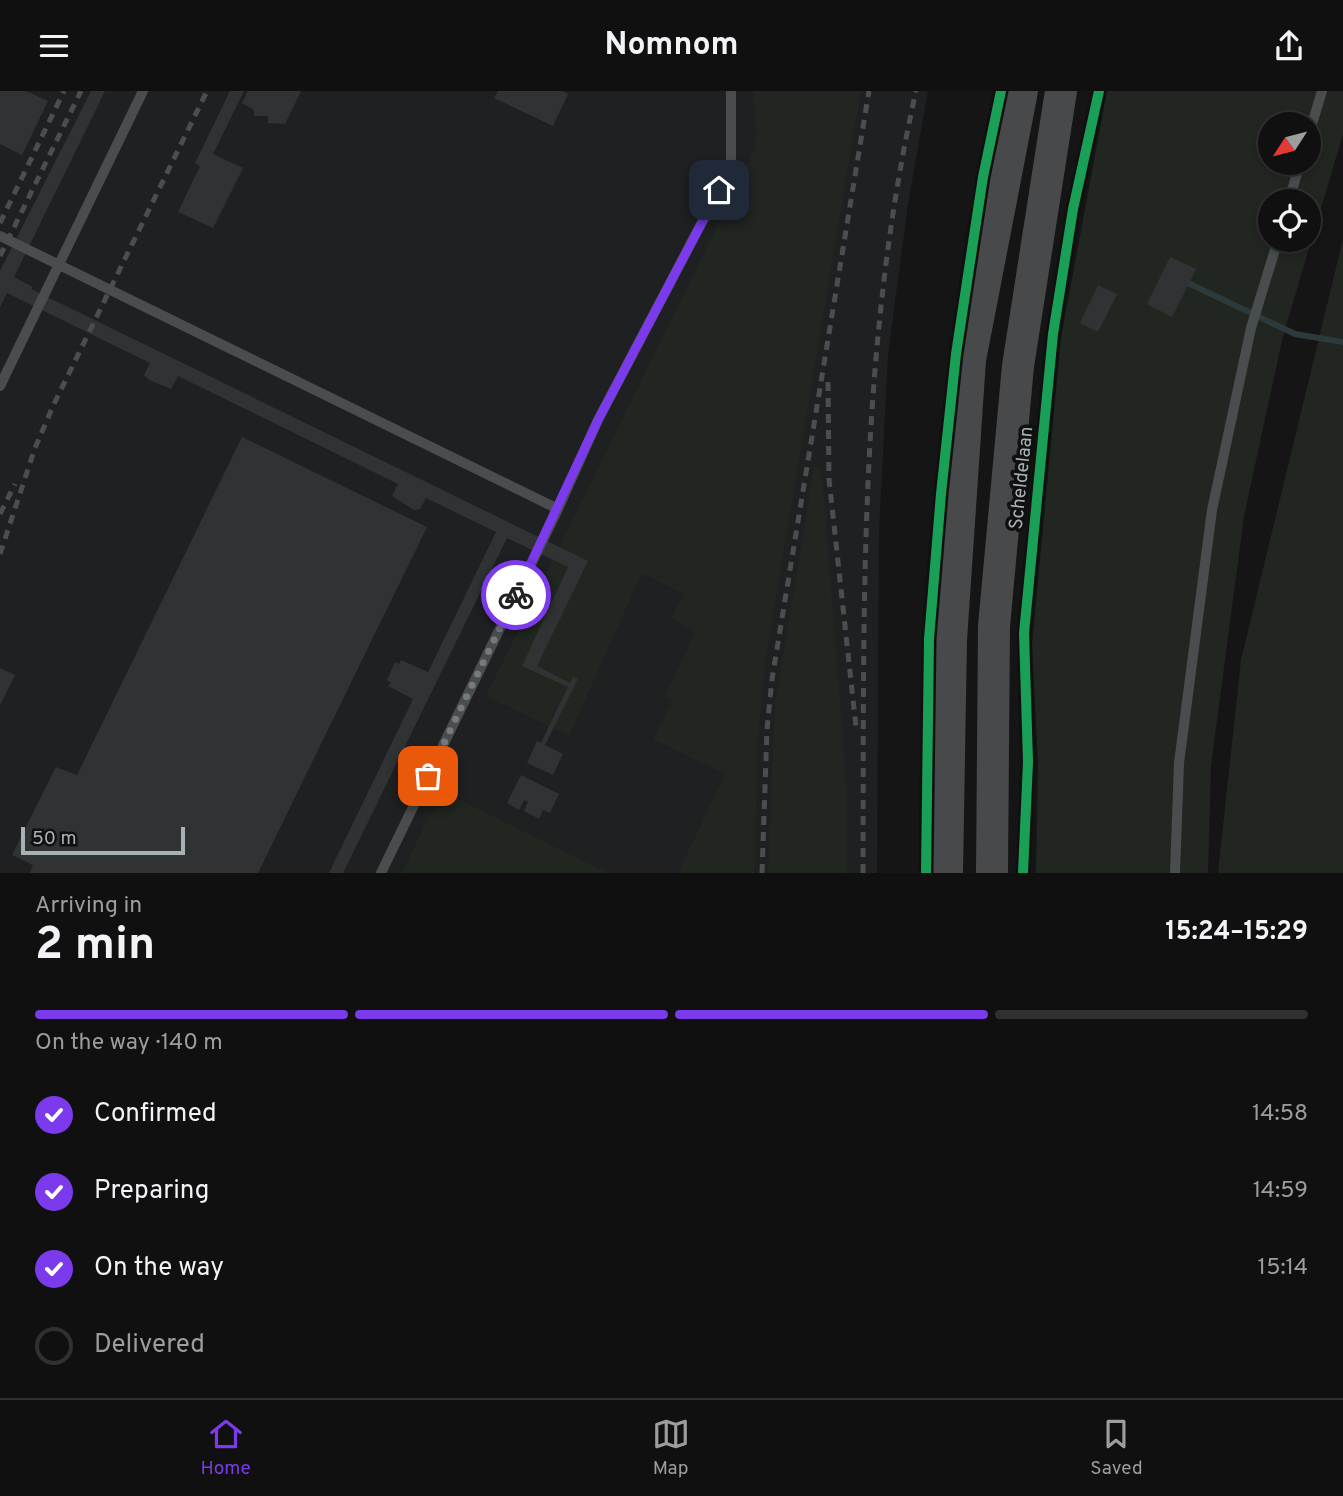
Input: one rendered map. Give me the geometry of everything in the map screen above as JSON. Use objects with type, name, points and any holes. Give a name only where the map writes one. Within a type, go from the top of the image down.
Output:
[{"type":"main road","points":[[947,873],[951,640],[970,360],[1022,91]]},
{"type":"main road","name":"Scheldelaan","points":[[992,873],[994,626],[1018,366],[1061,91]]},
{"type":"lane","points":[[0,386],[144,91]]},
{"type":"lane","points":[[381,873],[558,509],[598,420],[732,167],[731,91]]},
{"type":"lane","points":[[1316,112],[1322,91]]},
{"type":"lane","points":[[0,236],[558,509]]},
{"type":"lane","points":[[1175,873],[1179,763],[1212,510],[1251,328],[1274,252]]},
{"type":"shaded area","points":[[0,91],[928,91],[908,204],[888,355],[879,532],[877,873],[0,873]]},
{"type":"shaded area","points":[[753,91],[861,91],[766,656],[758,740],[754,873],[678,873],[725,774],[653,739],[673,699],[665,696],[695,632],[671,618],[684,594],[642,573],[569,736],[486,696],[753,153],[757,136]]},
{"type":"shaded area","points":[[1107,91],[1343,91],[1343,134],[1321,208],[1321,189],[1258,189],[1258,252],[1308,252],[1283,336],[1244,516],[1211,766],[1208,873],[1036,873],[1038,761],[1032,645],[1061,338]]},
{"type":"shaded area","points":[[1343,239],[1343,873],[1218,873],[1241,660]]},
{"type":"shaded area","points":[[814,467],[818,467],[822,475],[847,792],[846,873],[768,873],[775,703]]},
{"type":"shaded area","points":[[458,799],[608,873],[402,873],[429,816],[445,800]]},
{"type":"building","points":[[0,91],[26,91],[48,101],[22,155],[0,144]]},
{"type":"building","points":[[91,91],[105,91],[14,277],[33,287],[31,289],[588,561],[537,666],[570,683],[573,677],[578,679],[545,745],[563,754],[553,775],[527,763],[537,741],[541,743],[568,687],[522,666],[568,567],[507,538],[343,873],[329,873],[413,699],[388,686],[391,683],[387,680],[395,662],[399,664],[401,660],[428,672],[496,532],[426,498],[420,509],[414,510],[392,496],[398,484],[178,376],[171,389],[149,380],[144,375],[150,363],[7,293],[0,307],[0,271]]},
{"type":"building","points":[[230,91],[244,91],[213,154],[243,168],[213,228],[178,212],[200,166],[195,163]]},
{"type":"building","points":[[248,91],[301,91],[285,124],[268,123],[268,116],[254,116],[254,110],[242,103]]},
{"type":"building","points":[[498,91],[562,91],[568,94],[553,126],[494,98]]},
{"type":"building","points":[[1170,257],[1196,269],[1172,317],[1147,304]]},
{"type":"building","points":[[1098,285],[1117,294],[1098,332],[1080,323]]},
{"type":"building","points":[[242,437],[427,527],[258,873],[30,873],[33,865],[12,855],[56,767],[77,775]]},
{"type":"building","points":[[0,668],[15,675],[0,705]]},
{"type":"building","points":[[521,775],[559,794],[550,813],[543,810],[539,819],[524,811],[528,802],[524,800],[519,810],[507,803]]},
{"type":"waterway","points":[[1188,283],[1295,334],[1343,342]]},
{"type":"railway","points":[[0,223],[64,91]]},
{"type":"railway","points":[[0,256],[81,91]]},
{"type":"railway","points":[[0,554],[35,448],[53,406],[207,91]]},
{"type":"railway","points":[[762,873],[767,729],[772,679],[869,91]]},
{"type":"railway","points":[[863,873],[865,579],[874,383],[883,285],[897,188],[916,91]]},
{"type":"railway","points":[[828,382],[829,479],[856,727]]},
{"type":"railway","points":[[0,514],[15,484]]},
{"type":"cycle path","points":[[926,873],[929,639],[941,494],[956,354],[983,177],[1001,91]]},
{"type":"cycle path","points":[[1023,873],[1028,762],[1024,633],[1053,334],[1073,209],[1099,91]]},
{"type":"way so far","points":[[428,776],[516,595]]},
{"type":"route","points":[[516,595],[598,420],[719,190]]}]
